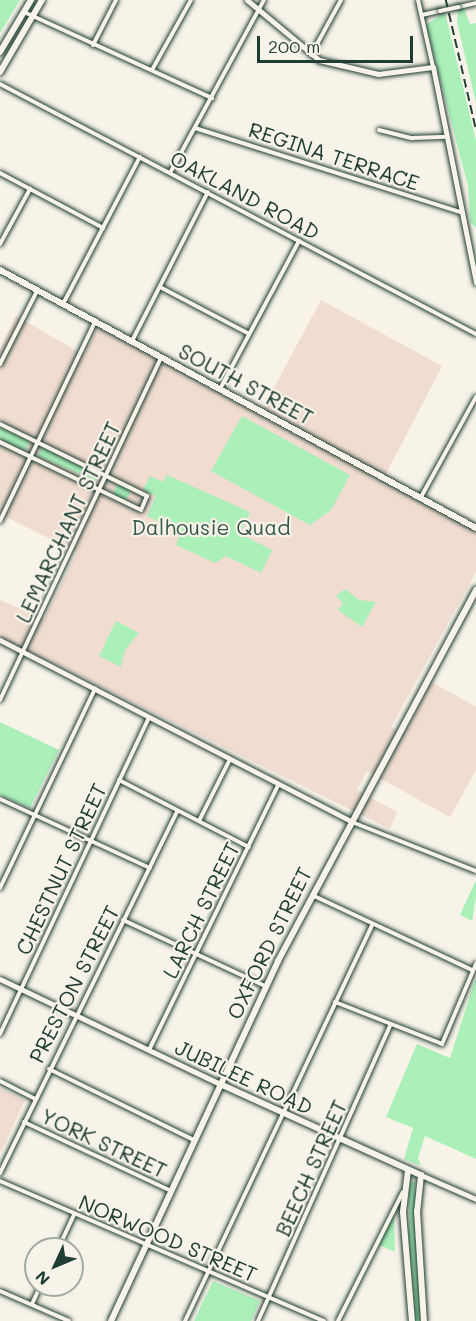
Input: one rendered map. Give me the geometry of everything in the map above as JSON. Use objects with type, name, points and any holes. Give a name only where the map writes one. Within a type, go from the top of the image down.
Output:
[{"type":"main road","points":[[0,52],[31,0]]},
{"type":"main road","points":[[0,72],[42,0]]},
{"type":"main road","name":"SOUTH STREET","points":[[0,270],[476,528]]},
{"type":"main road","name":"OXFORD STREET","points":[[111,1321],[265,986],[349,820],[476,590]]},
{"type":"main road","name":"JUBILEE ROAD","points":[[220,1084],[281,1114],[421,1175]]},
{"type":"main road","points":[[408,1170],[403,1192],[412,1321]]},
{"type":"main road","points":[[421,1175],[417,1211],[424,1321]]},
{"type":"street","points":[[93,45],[116,0]]},
{"type":"street","points":[[152,70],[192,0]]},
{"type":"street","points":[[247,0],[260,7],[311,56],[378,74],[433,68]]},
{"type":"street","points":[[170,173],[264,0]]},
{"type":"street","points":[[311,56],[341,0]]},
{"type":"street","points":[[418,0],[448,137],[476,283]]},
{"type":"street","points":[[422,15],[476,3]]},
{"type":"street","points":[[24,12],[212,98]]},
{"type":"street","name":"OAKLAND ROAD","points":[[0,84],[476,334]]},
{"type":"street","name":"REGINA TERRACE","points":[[195,128],[463,213]]},
{"type":"street","points":[[379,130],[412,138],[448,137]]},
{"type":"street","points":[[63,304],[140,157]]},
{"type":"street","points":[[0,173],[103,228]]},
{"type":"street","points":[[0,244],[30,189]]},
{"type":"street","points":[[132,341],[208,192]]},
{"type":"street","points":[[220,389],[299,241]]},
{"type":"street","points":[[160,286],[249,334]]},
{"type":"street","points":[[0,364],[37,290]]},
{"type":"street","points":[[0,521],[95,321]]},
{"type":"street","name":"LEMARCHANT STREET","points":[[0,700],[161,357]]},
{"type":"street","points":[[421,498],[476,397]]},
{"type":"street","points":[[0,424],[147,496],[141,510],[0,442]]},
{"type":"street","points":[[0,640],[349,820],[476,871]]},
{"type":"street","points":[[0,888],[95,689]]},
{"type":"street","name":"CHESTNUT STREET","points":[[0,1034],[149,717]]},
{"type":"street","points":[[199,821],[231,758]]},
{"type":"street","points":[[119,780],[249,847]]},
{"type":"street","name":"LARCH STREET","points":[[149,1050],[280,783]]},
{"type":"street","points":[[0,799],[150,868]]},
{"type":"street","name":"PRESTON STREET","points":[[0,1173],[34,1098],[177,811]]},
{"type":"street","points":[[311,894],[472,970]]},
{"type":"street","points":[[123,920],[265,986]]},
{"type":"street","points":[[185,1321],[210,1273],[281,1114],[373,924]]},
{"type":"street","points":[[335,1001],[390,1026],[440,1044],[445,1041],[476,964]]},
{"type":"street","name":"JUBILEE ROAD","points":[[0,979],[220,1084]]},
{"type":"street","name":"BEECH STREET","points":[[258,1321],[341,1140],[390,1026]]},
{"type":"street","points":[[49,1069],[195,1140]]},
{"type":"street","points":[[0,1081],[34,1098]]},
{"type":"street","name":"YORK STREET","points":[[24,1122],[171,1192]]},
{"type":"street","name":"JUBILEE ROAD","points":[[421,1175],[476,1199]]},
{"type":"street","name":"NORWOOD STREET","points":[[0,1181],[146,1247],[324,1321]]},
{"type":"street","points":[[338,1321],[403,1192]]},
{"type":"street","points":[[63,1237],[74,1214]]},
{"type":"street","points":[[0,1291],[69,1321]]},
{"type":"street","points":[[32,1304],[35,1297]]},
{"type":"shaded area","points":[[321,300],[442,366],[384,478],[476,528],[476,572],[391,727],[404,734],[432,682],[476,707],[476,770],[450,817],[367,771],[357,790],[397,812],[390,829],[0,637],[0,600],[44,619],[77,552],[0,514],[0,349],[16,316],[84,355],[98,327],[262,410]]},
{"type":"shaded area","points":[[0,1088],[25,1100],[1,1152],[0,1151]]},
{"type":"green space","points":[[0,0],[20,0],[0,33]]},
{"type":"green space","points":[[464,8],[470,24],[476,23],[476,103],[457,22],[458,9]]},
{"type":"green space","points":[[445,12],[476,141],[476,228],[470,222],[468,186],[426,25]]},
{"type":"green space","points":[[242,416],[350,475],[331,510],[310,525],[211,471]]},
{"type":"green space","points":[[0,427],[30,441],[25,451],[0,439]]},
{"type":"green space","points":[[42,447],[98,474],[96,481],[38,456]]},
{"type":"green space","name":"Dalhousie Quad","points":[[167,475],[250,512],[240,534],[272,550],[261,573],[226,556],[215,563],[176,545],[181,532],[147,516],[156,496],[143,490],[150,476],[163,482]]},
{"type":"green space","points":[[119,484],[125,484],[130,492],[128,498],[119,500],[114,495],[114,489]]},
{"type":"green space","points":[[345,589],[359,600],[376,602],[362,627],[338,610],[343,603],[336,596]]},
{"type":"green space","points":[[116,621],[139,633],[125,650],[121,667],[99,656]]},
{"type":"green space","points":[[0,722],[59,750],[30,808],[0,795]]},
{"type":"green space","points":[[476,880],[476,897],[472,921],[460,915]]},
{"type":"green space","points":[[476,977],[476,1159],[425,1136],[418,1158],[421,1166],[404,1159],[413,1128],[386,1117],[417,1044],[450,1058]]},
{"type":"green space","points":[[409,1181],[415,1182],[421,1321],[415,1321],[409,1246]]},
{"type":"green space","points":[[394,1211],[395,1252],[379,1245]]},
{"type":"green space","points":[[213,1281],[260,1301],[251,1321],[194,1321]]},
{"type":"railway","points":[[446,0],[476,129]]}]
